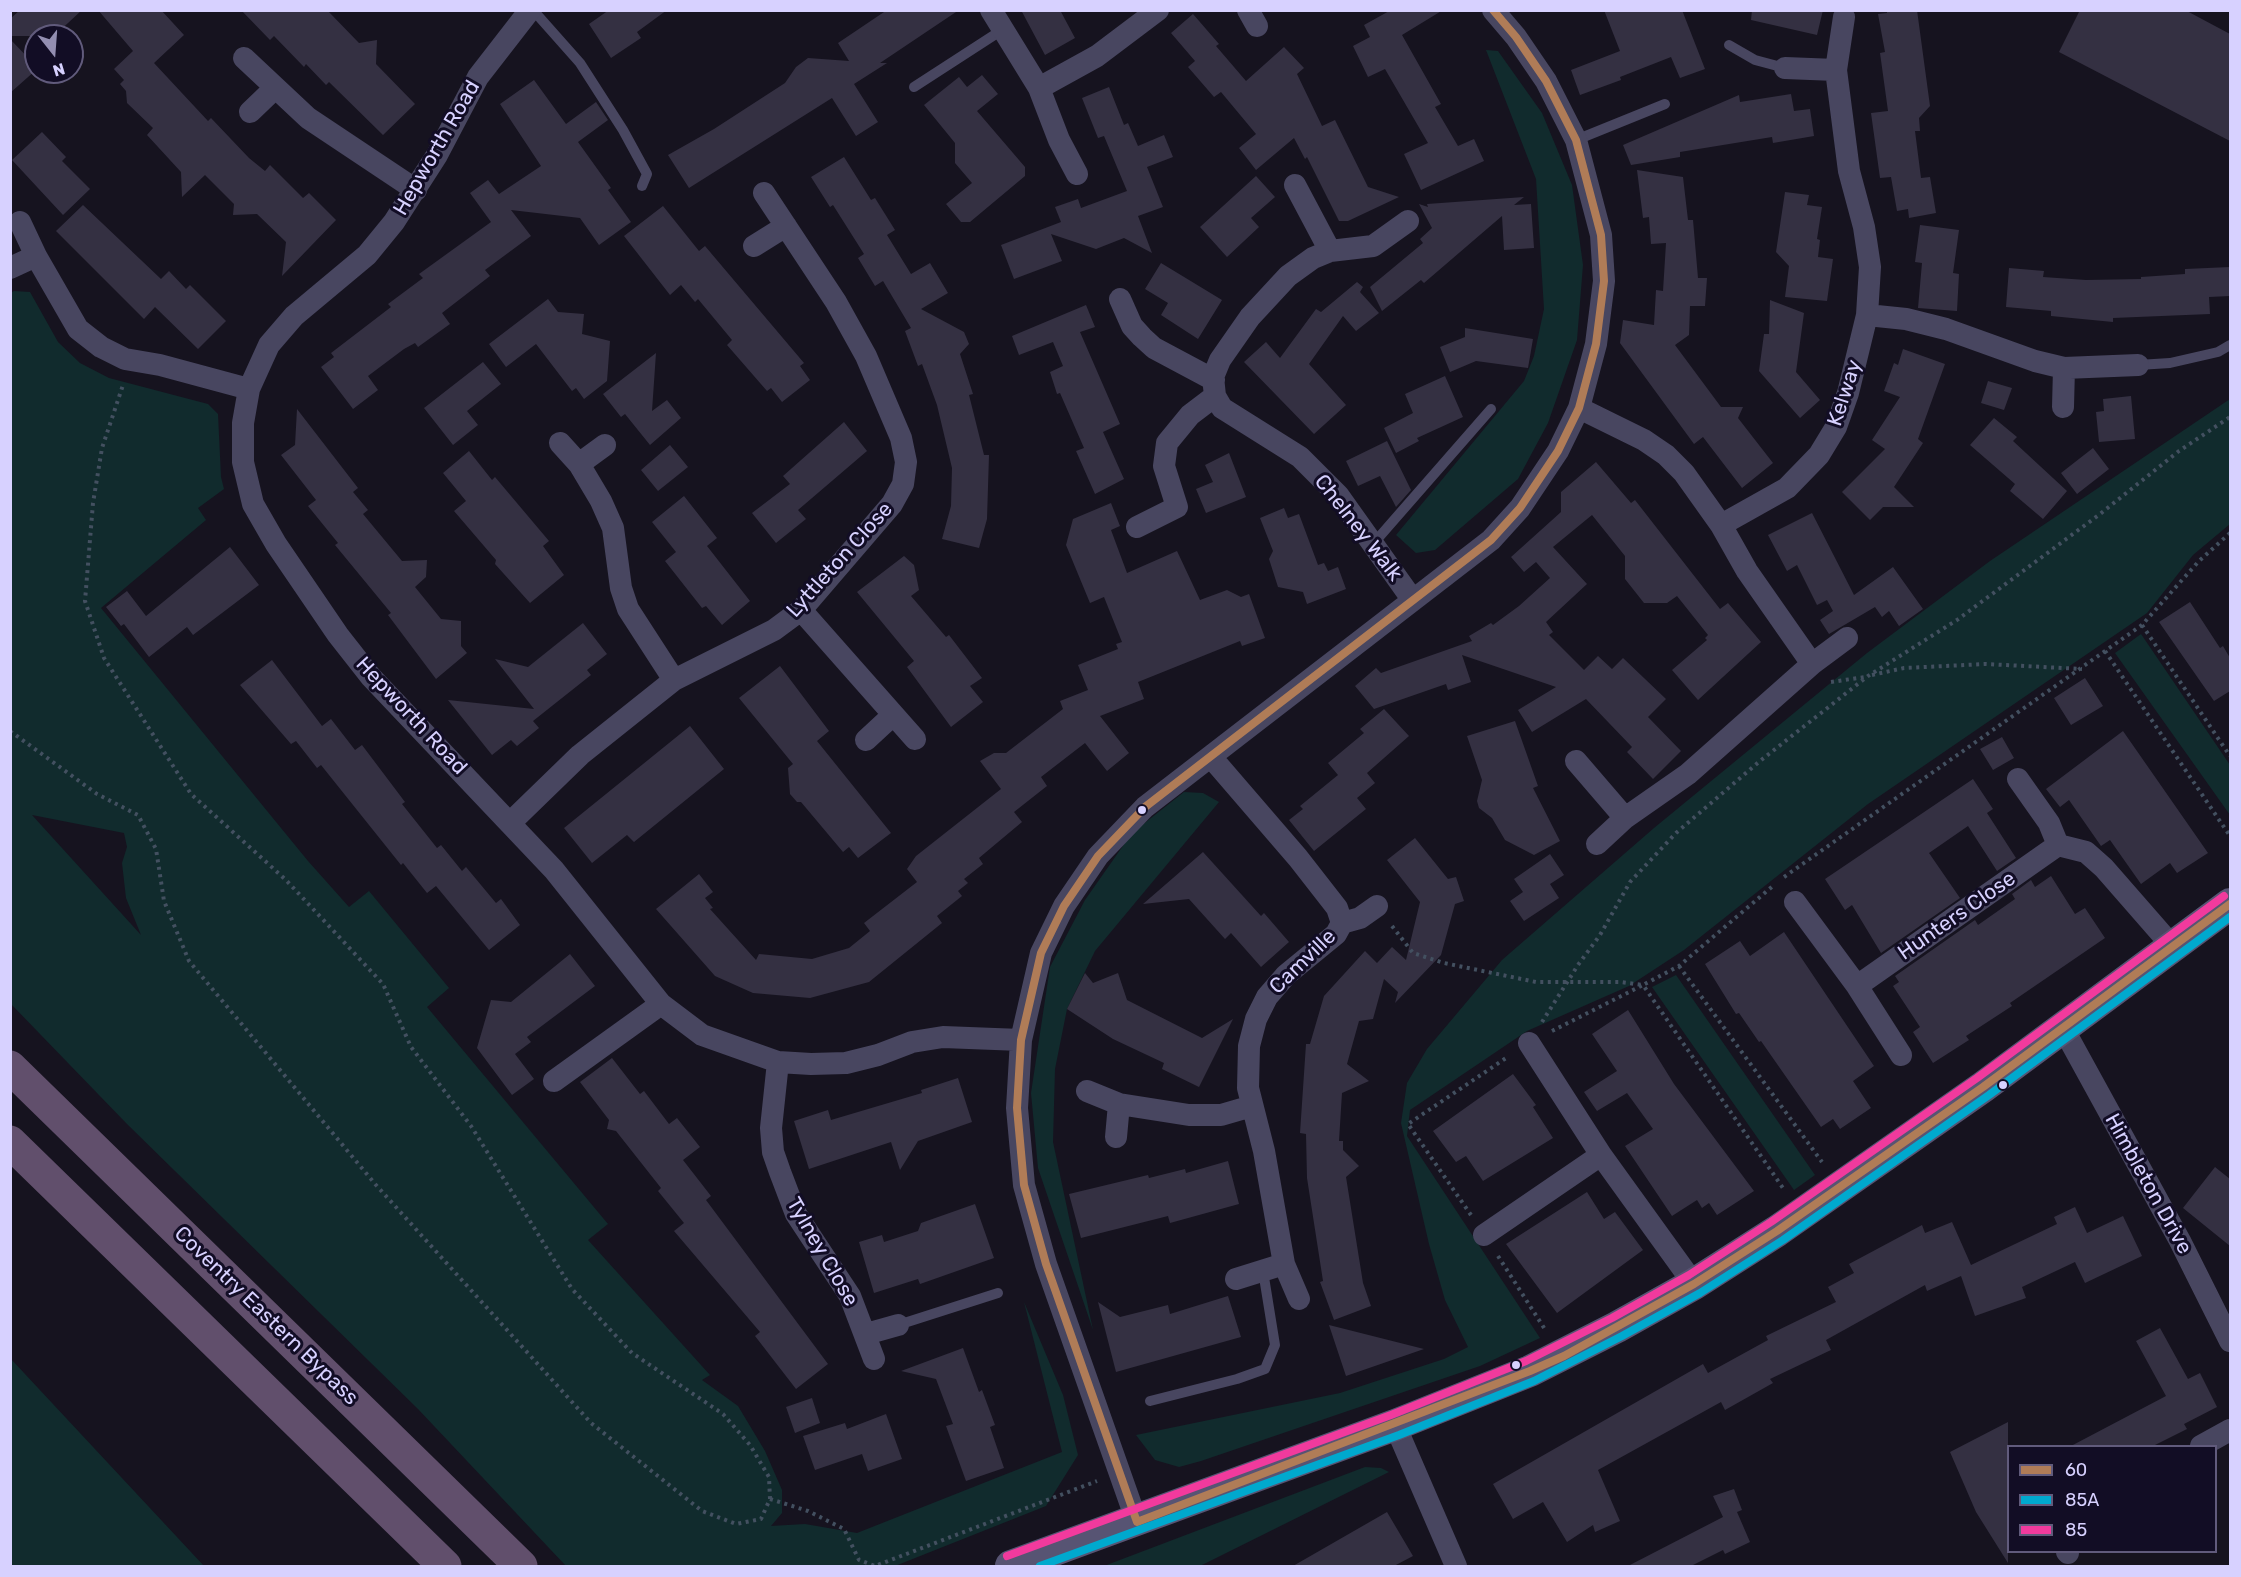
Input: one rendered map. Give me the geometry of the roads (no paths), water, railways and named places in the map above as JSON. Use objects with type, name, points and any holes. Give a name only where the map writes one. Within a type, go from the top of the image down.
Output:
[{"type":"highway","name":"Coventry Eastern Bypass","points":[[10,1067],[521,1566]]},
{"type":"highway","points":[[10,1142],[445,1566]]},
{"type":"main road","points":[[1011,1566],[1137,1522],[1395,1425],[1564,1356],[1694,1284],[1801,1214],[2063,1028],[2230,904]]},
{"type":"street","name":"Hepworth Road","points":[[532,10],[478,77],[416,190],[367,255],[294,316],[269,345],[249,389],[243,423],[243,462],[253,504],[276,544],[338,635],[371,677],[411,722],[511,822],[554,870],[660,1004],[702,1035],[778,1062],[811,1064],[846,1063],[878,1055],[912,1042],[943,1037],[1021,1040]]},
{"type":"street","points":[[991,10],[1039,88],[1059,140],[1077,174]]},
{"type":"street","points":[[1039,88],[1097,56],[1158,10]]},
{"type":"street","points":[[1137,1522],[1046,1264],[1024,1185],[1017,1108],[1021,1040],[1041,953],[1064,906],[1098,856],[1145,807],[1491,540],[1520,508],[1554,458],[1579,408],[1596,345],[1604,281],[1601,235],[1576,140],[1546,81],[1516,37],[1493,10]]},
{"type":"street","name":"Kelway","points":[[1721,525],[1787,488],[1819,455],[1836,427],[1848,393],[1867,315],[1870,267],[1866,237],[1850,171],[1836,70],[1844,17]]},
{"type":"street","points":[[244,58],[308,118],[416,190]]},
{"type":"street","points":[[1785,68],[1836,70]]},
{"type":"street","points":[[250,112],[274,88]]},
{"type":"street","points":[[1295,185],[1330,251]]},
{"type":"street","name":"Lyttleton Close","points":[[511,822],[580,755],[674,680],[774,630],[801,610],[892,504],[903,484],[906,462],[897,428],[866,356],[836,302],[764,193]]},
{"type":"street","points":[[1137,527],[1177,507],[1168,486],[1164,466],[1167,443],[1214,388],[1220,360],[1250,317],[1288,276],[1313,258],[1330,251],[1373,246],[1408,221]]},
{"type":"street","points":[[20,222],[36,256],[78,329],[101,347],[133,361],[249,389]]},
{"type":"street","points":[[754,246],[786,226]]},
{"type":"street","points":[[10,268],[36,256]]},
{"type":"street","name":"Chelney Walk","points":[[1120,299],[1132,326],[1154,348],[1214,388],[1222,408],[1300,458],[1338,495],[1412,599]]},
{"type":"street","points":[[1867,315],[1906,319],[1946,329],[2035,361],[2064,368],[2138,365]]},
{"type":"street","points":[[2062,407],[2064,368]]},
{"type":"street","points":[[1579,408],[1644,440],[1666,454],[1700,493],[1747,571],[1812,664]]},
{"type":"street","points":[[560,443],[579,464],[602,501],[613,528],[621,588],[628,609],[674,680]]},
{"type":"street","points":[[579,464],[605,445]]},
{"type":"street","points":[[801,610],[915,739]]},
{"type":"street","points":[[1597,844],[1625,818],[1688,774],[1812,664],[1847,638]]},
{"type":"street","points":[[866,740],[893,715]]},
{"type":"street","name":"Camville","points":[[1211,757],[1298,858],[1336,908],[1342,923]]},
{"type":"street","points":[[1576,761],[1625,818]]},
{"type":"street","points":[[2018,779],[2049,823],[2058,845],[2086,852],[2104,868],[2173,947]]},
{"type":"street","name":"Hunters Close","points":[[1857,986],[2058,845]]},
{"type":"street","points":[[1795,902],[1857,986],[1901,1055]]},
{"type":"street","name":"Camville","points":[[1299,1299],[1274,1267],[1264,1151],[1252,1106],[1247,1066],[1256,1019],[1267,997],[1286,975],[1336,934],[1342,923],[1360,918],[1377,906]]},
{"type":"street","points":[[555,1081],[660,1004]]},
{"type":"street","name":"Himbleton Drive","points":[[2063,1028],[2180,1241],[2230,1341]]},
{"type":"street","points":[[1529,1043],[1601,1155],[1694,1284]]},
{"type":"street","name":"Tylney Close","points":[[778,1062],[771,1128],[773,1152],[796,1214],[850,1296],[874,1359]]},
{"type":"street","points":[[1087,1090],[1119,1104],[1189,1115],[1221,1115],[1252,1106]]},
{"type":"street","points":[[1116,1137],[1119,1104]]},
{"type":"street","points":[[1484,1235],[1601,1155]]},
{"type":"street","points":[[1236,1279],[1274,1267]]},
{"type":"street","points":[[866,1334],[898,1325]]},
{"type":"street","points":[[1395,1425],[1456,1566]]},
{"type":"street","points":[[2203,1445],[2230,1430]]},
{"type":"lane","name":"Hepworth Road","points":[[532,10],[580,63],[623,130],[647,174],[642,186]]},
{"type":"lane","points":[[914,87],[1002,30]]},
{"type":"lane","points":[[1729,45],[1755,60],[1785,68]]},
{"type":"lane","points":[[1576,140],[1665,104]]},
{"type":"lane","points":[[2138,365],[2170,363],[2218,352],[2230,345]]},
{"type":"lane","points":[[1373,544],[1491,409]]},
{"type":"lane","points":[[1150,1401],[1237,1379],[1265,1369],[1275,1345],[1274,1267]]},
{"type":"lane","points":[[898,1325],[999,1293]]}]
